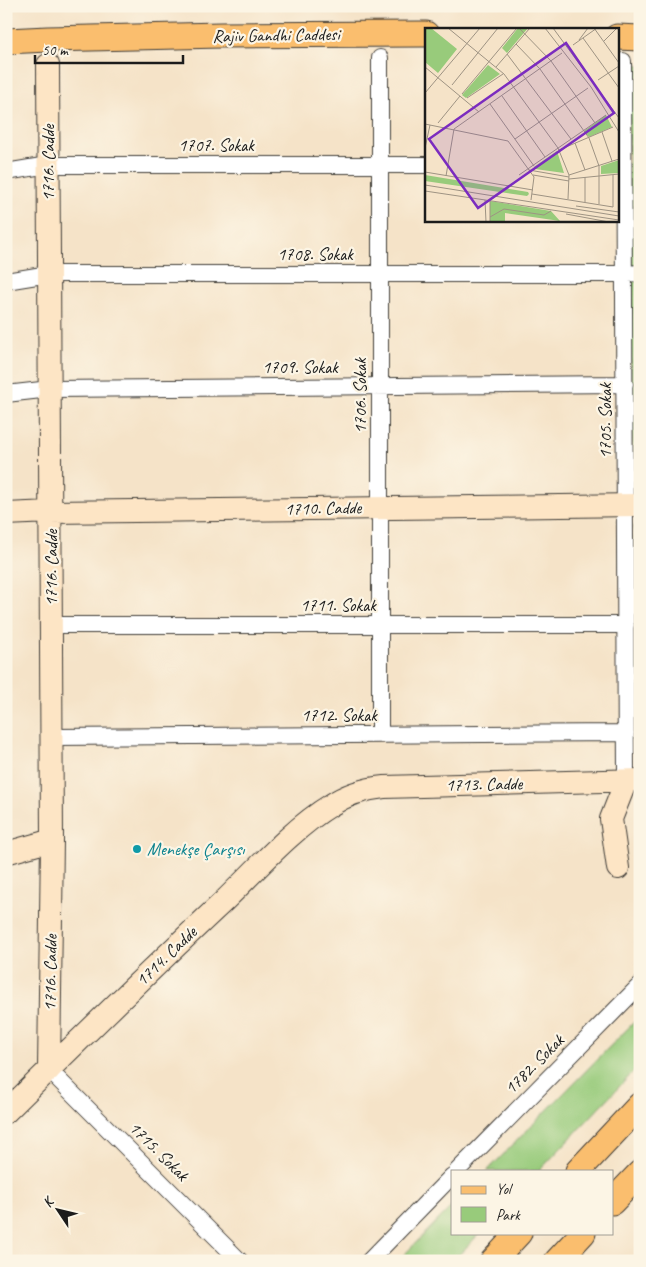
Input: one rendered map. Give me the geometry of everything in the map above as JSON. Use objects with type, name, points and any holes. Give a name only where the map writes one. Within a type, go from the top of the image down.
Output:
[{"type":"main road","name":"Rajiv Gandhi Caddesi","points":[[6,41],[48,38],[221,35],[425,34]]},
{"type":"main road","points":[[620,49],[640,38]]},
{"type":"main road","points":[[579,1170],[640,1105]]},
{"type":"main road","points":[[492,1261],[517,1234]]},
{"type":"main road","points":[[557,1261],[582,1234]]},
{"type":"street","name":"1705. Sokak","points":[[620,49],[620,164],[632,273],[625,384],[636,504],[626,625],[626,732],[635,779]]},
{"type":"street","name":"1706. Sokak","points":[[380,58],[380,734]]},
{"type":"street","name":"1716. Cadde","points":[[48,65],[52,737],[49,1070]]},
{"type":"street","name":"1707. Sokak","points":[[6,172],[48,166],[425,165]]},
{"type":"street","name":"1708. Sokak","points":[[6,281],[49,274],[632,273]]},
{"type":"street","name":"1709. Sokak","points":[[6,394],[50,389],[625,384]]},
{"type":"street","name":"1710. Cadde","points":[[6,514],[636,504]]},
{"type":"street","name":"1711. Sokak","points":[[51,625],[626,625]]},
{"type":"street","name":"1712. Sokak","points":[[52,737],[626,732]]},
{"type":"street","name":"1713. Cadde","points":[[331,804],[360,791],[384,787],[635,779]]},
{"type":"street","points":[[618,868],[611,819],[635,779]]},
{"type":"street","name":"1714. Cadde","points":[[6,1112],[294,833],[331,804]]},
{"type":"street","points":[[6,852],[52,840]]},
{"type":"street","name":"1782. Sokak","points":[[458,1170],[640,985]]},
{"type":"street","name":"1715. Sokak","points":[[49,1070],[240,1261]]},
{"type":"street","points":[[368,1261],[451,1177]]},
{"type":"green space","points":[[628,63],[640,65],[640,268],[629,269]]},
{"type":"green space","points":[[640,279],[640,453],[633,482],[629,280]]},
{"type":"green space","points":[[634,526],[640,527],[640,739],[637,736]]},
{"type":"green space","points":[[640,1016],[640,1065],[540,1170],[488,1170]]},
{"type":"green space","points":[[451,1207],[451,1234],[479,1234],[453,1261],[398,1261]]},
{"type":"place","name":"Menekşe Çarşısı","points":[[137,849]]}]
